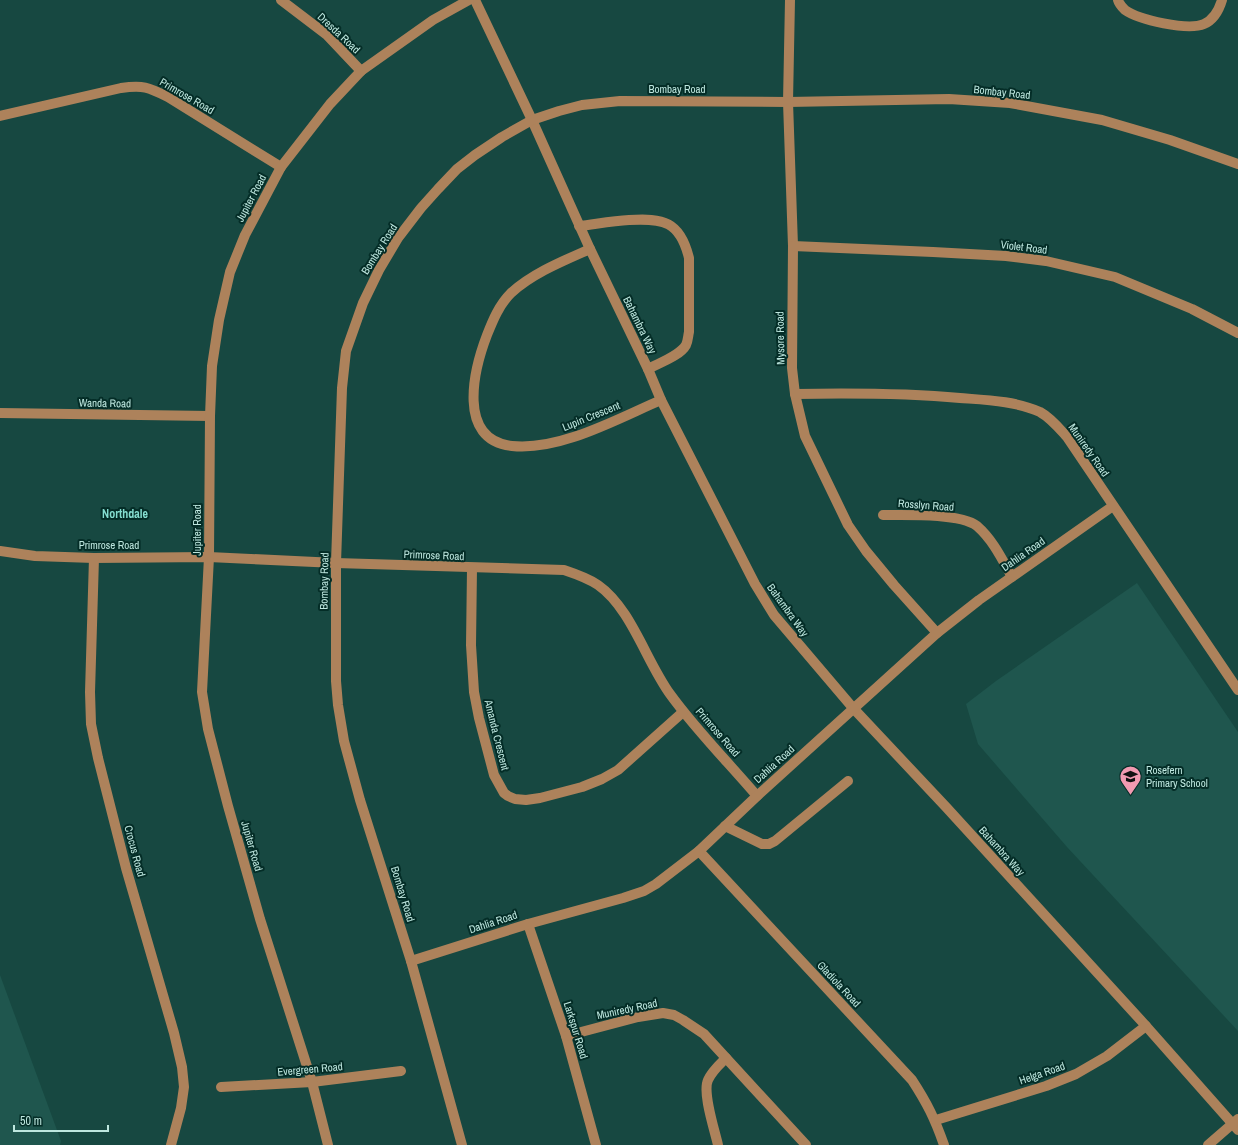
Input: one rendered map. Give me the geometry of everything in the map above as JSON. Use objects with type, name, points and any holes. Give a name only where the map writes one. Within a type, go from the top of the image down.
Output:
[{"type":"street","name":"Dresda Road","points":[[281,0],[294,4],[327,35],[361,71]]},
{"type":"street","name":"Jupiter Road","points":[[328,1145],[312,1082],[260,919],[208,729],[202,692],[209,557],[210,416],[212,366],[219,320],[230,272],[245,235],[281,167],[330,104],[361,71],[433,20],[469,0]]},
{"type":"street","name":"Bahambra Way","points":[[474,0],[532,120],[579,226],[648,369],[661,400],[755,584],[774,615],[853,708],[1236,1124]]},
{"type":"street","name":"Mysore Road","points":[[790,0],[788,102],[793,246],[792,368],[795,394],[805,436],[848,525],[866,551],[894,585],[937,633]]},
{"type":"street","points":[[1118,0],[1124,9],[1144,18],[1184,27],[1202,25],[1209,21],[1216,14],[1222,0]]},
{"type":"street","name":"Primrose Road","points":[[0,116],[121,88],[139,86],[151,89],[168,97],[281,167]]},
{"type":"street","name":"Bombay Road","points":[[462,1145],[411,961],[360,800],[344,741],[336,681],[336,564],[343,373],[346,351],[363,303],[378,270],[398,238],[438,189],[476,155],[502,137],[532,120],[559,111],[582,105],[614,102],[788,102],[949,99],[1010,104],[1102,120],[1170,140],[1238,164]]},
{"type":"street","points":[[579,226],[649,218],[671,225],[686,246],[689,258],[688,340],[686,346],[676,354],[648,369]]},
{"type":"street","name":"Violet Road","points":[[793,246],[948,252],[1006,256],[1046,261],[1115,277],[1192,309],[1238,333]]},
{"type":"street","name":"Lupin Crescent","points":[[590,249],[536,275],[511,294],[497,311],[484,343],[477,368],[473,391],[474,410],[478,423],[490,438],[500,444],[512,446],[533,446],[575,437],[661,400]]},
{"type":"street","name":"Muniredy Road","points":[[795,394],[914,394],[981,399],[1021,405],[1041,413],[1052,421],[1067,437],[1238,690]]},
{"type":"street","name":"Wanda Road","points":[[0,413],[210,416]]},
{"type":"street","name":"Dahlia Road","points":[[411,961],[528,924],[623,898],[644,891],[656,884],[699,851],[853,708],[937,633],[1012,576],[1113,506]]},
{"type":"street","name":"Rosslyn Road","points":[[883,515],[941,516],[976,525],[994,545],[1012,576]]},
{"type":"street","name":"Primrose Road","points":[[0,551],[35,556],[94,558],[209,557],[336,564],[564,570],[598,585],[610,596],[628,620],[657,676],[683,712],[757,796]]},
{"type":"street","name":"Crocus Road","points":[[94,558],[90,692],[91,724],[98,758],[126,868],[174,1033],[182,1067],[184,1087],[181,1108],[171,1145]]},
{"type":"street","name":"Amanda Crescent","points":[[472,568],[471,645],[474,692],[479,718],[494,775],[504,793],[508,796],[515,799],[526,800],[540,798],[582,787],[602,779],[618,770],[683,712]]},
{"type":"street","points":[[725,826],[762,844],[768,844],[775,841],[848,781]]},
{"type":"street","name":"Gladiola Road","points":[[699,851],[896,1062],[927,1102],[936,1120],[944,1145]]},
{"type":"street","name":"Larkspur Road","points":[[528,924],[566,1036],[596,1145]]},
{"type":"street","name":"Muniredy Road","points":[[566,1036],[638,1017],[663,1013],[674,1015],[694,1026],[704,1034],[806,1145]]},
{"type":"street","name":"Helga Road","points":[[936,1120],[1046,1086],[1076,1074],[1107,1056],[1146,1026]]},
{"type":"street","points":[[718,1145],[706,1092],[707,1082],[726,1058]]},
{"type":"street","name":"Evergreen Road","points":[[221,1087],[312,1082],[401,1070]]},
{"type":"street","points":[[1208,1145],[1236,1124]]},
{"type":"shaded area","name":"Rosefern Primary School","points":[[1137,583],[1238,732],[1238,1031],[1067,847],[978,744],[966,704],[996,681]]},
{"type":"shaded area","points":[[0,975],[61,1141],[60,1145],[0,1145]]},
{"type":"place","name":"Rosefern Primary School","points":[[1130,796]]},
{"type":"district","name":"Northdale","points":[[125,514]]}]
